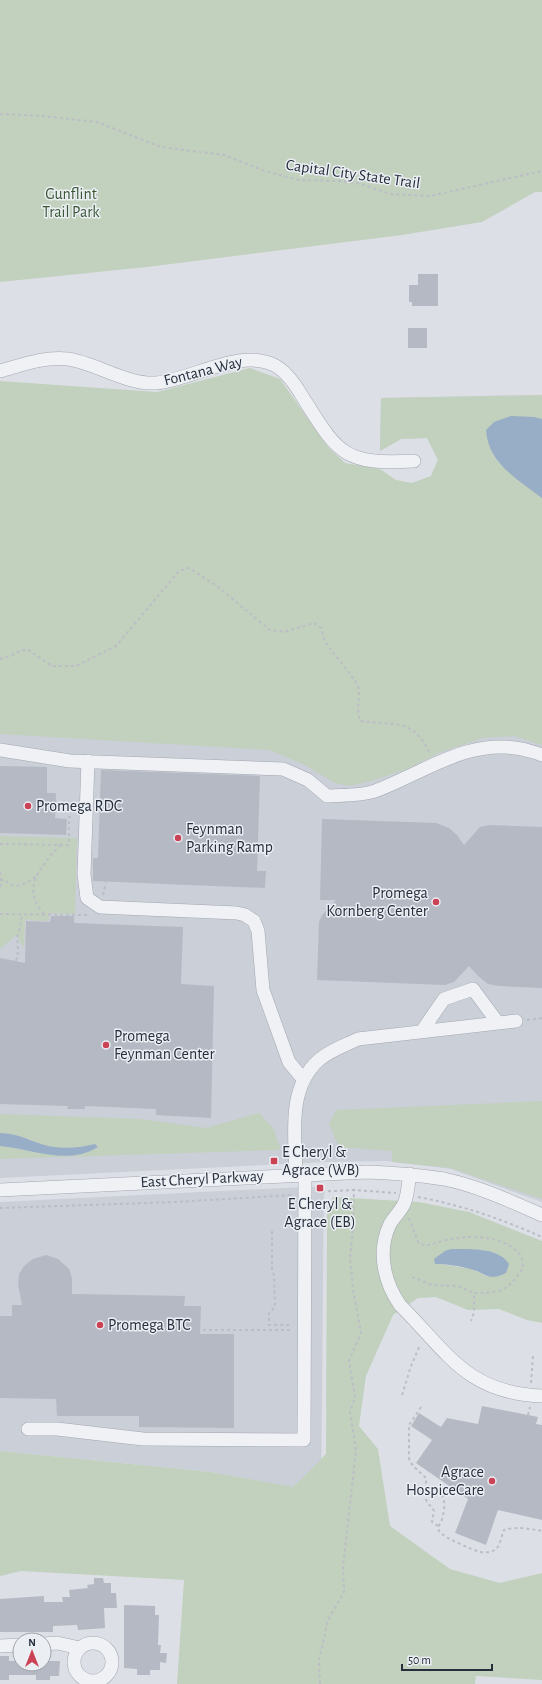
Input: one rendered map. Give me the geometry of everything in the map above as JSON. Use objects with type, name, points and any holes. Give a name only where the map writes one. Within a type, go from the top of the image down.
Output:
[{"type":"street","name":"Fontana Way","points":[[0,371],[43,359],[69,359],[140,381],[157,383],[182,378],[235,362],[252,360],[261,361],[274,365],[285,373],[296,386],[324,432],[337,447],[349,455],[362,460],[382,463],[414,461]]},
{"type":"street","points":[[0,750],[70,761],[283,769],[308,780],[327,796],[374,791],[435,764],[477,748],[495,746],[516,748],[542,755]]},
{"type":"street","points":[[88,761],[84,886],[87,898],[100,907],[237,913],[245,915],[254,921],[258,931],[263,990],[289,1062],[303,1079]]},
{"type":"street","points":[[422,1031],[444,999],[473,989],[498,1023]]},
{"type":"street","points":[[28,1429],[57,1429],[143,1439],[304,1440],[301,1174],[295,1112],[303,1079],[320,1059],[358,1039],[516,1021]]},
{"type":"street","name":"East Cheryl Parkway","points":[[0,1190],[301,1174],[367,1172],[410,1174],[444,1180],[476,1188],[542,1214]]},
{"type":"street","points":[[410,1174],[402,1208],[391,1222],[385,1235],[383,1255],[390,1287],[400,1305],[448,1358],[463,1371],[485,1384],[502,1389],[542,1396]]},
{"type":"street","points":[[52,1644],[80,1648]]},
{"type":"street","points":[[0,1646],[12,1645]]},
{"type":"path","name":"Capital City State Trail","points":[[0,114],[42,116],[97,122],[160,147],[224,155],[265,171],[299,180],[341,181],[361,184],[390,194],[430,196],[542,171]]},
{"type":"path","points":[[0,659],[13,657],[20,650],[27,649],[52,666],[76,666],[116,646],[179,571],[189,568],[217,586],[270,630],[284,632],[314,623],[321,628],[325,642],[356,682],[359,690],[358,713],[360,721],[400,724],[410,728],[424,740],[435,764]]},
{"type":"path","points":[[0,844],[68,845],[69,817],[85,818]]},
{"type":"path","points":[[44,914],[37,907],[34,885],[35,877],[60,844]]},
{"type":"path","points":[[0,872],[0,891]]},
{"type":"path","points":[[25,884],[35,877]]},
{"type":"path","points":[[1,880],[6,880],[12,885],[34,885]]},
{"type":"path","points":[[0,914],[98,915],[106,882]]},
{"type":"path","points":[[16,961],[19,951],[18,935],[21,926],[22,914]]},
{"type":"path","points":[[320,1684],[319,1660],[328,1620],[344,1592],[343,1567],[356,1450],[350,1412],[355,1397],[349,1361],[361,1333],[353,1289],[350,1257],[353,1229],[354,1190]]},
{"type":"path","points":[[319,1192],[354,1190],[400,1194]]},
{"type":"path","points":[[0,1208],[176,1202],[290,1195]]},
{"type":"path","points":[[413,1196],[446,1202],[491,1216],[542,1236]]},
{"type":"path","points":[[402,1208],[411,1221],[418,1242],[425,1246],[458,1238],[478,1237],[496,1240],[513,1247],[521,1257],[523,1268],[515,1280],[505,1290],[493,1293],[474,1293],[458,1286],[432,1285],[412,1277]]},
{"type":"path","points":[[204,1330],[294,1330],[294,1325],[269,1325],[269,1313],[275,1307],[272,1231]]},
{"type":"path","points":[[471,1321],[474,1313],[474,1293]]},
{"type":"path","points":[[402,1395],[420,1344],[424,1347]]},
{"type":"path","points":[[530,1387],[533,1356]]},
{"type":"path","points":[[422,1407],[409,1425],[409,1454],[413,1466],[426,1478],[426,1500],[434,1511],[432,1522],[438,1526],[439,1531],[449,1540],[481,1552],[488,1553],[496,1549],[500,1543],[504,1530],[509,1528],[542,1530]]},
{"type":"path","points":[[426,1487],[435,1489],[442,1494],[445,1501],[442,1520],[438,1526]]},
{"type":"shaded area","points":[[542,395],[542,1202],[451,1169],[387,1161],[327,1162],[0,1178],[0,653],[431,476],[438,460],[427,438],[401,439],[380,451],[381,398]]},
{"type":"shaded area","points":[[324,1186],[321,1493],[211,1472],[0,1451],[0,1202]]},
{"type":"green space","name":"Gunflint Trail Park","points":[[0,0],[542,0],[542,192],[535,192],[482,222],[402,235],[147,267],[0,282]]},
{"type":"green space","points":[[250,368],[280,379],[328,447],[345,463],[380,469],[396,480],[412,483],[431,476],[438,460],[427,438],[401,439],[380,451],[381,398],[542,395],[542,745],[514,736],[483,738],[441,752],[407,769],[371,781],[349,786],[335,783],[303,764],[269,750],[0,734],[0,381],[157,392]]},
{"type":"green space","points":[[0,836],[77,838],[75,914],[49,913],[49,921],[25,920],[24,948],[16,935],[0,949]]},
{"type":"green space","points":[[542,1101],[542,1199],[450,1168],[392,1162],[392,1151],[339,1147],[329,1124],[336,1110]]},
{"type":"green space","points":[[259,1113],[273,1128],[281,1150],[0,1159],[0,1146],[62,1156],[86,1153],[98,1147],[95,1144],[72,1148],[60,1148],[48,1146],[12,1134],[0,1133],[0,1114],[141,1119],[206,1128]]},
{"type":"green space","points":[[333,1197],[419,1202],[469,1212],[542,1241],[542,1323],[527,1320],[499,1309],[468,1310],[436,1297],[418,1298],[393,1315],[366,1376],[359,1426],[378,1449],[390,1526],[450,1569],[500,1583],[542,1573],[542,1680],[476,1676],[475,1684],[177,1684],[184,1580],[21,1571],[0,1576],[0,1451],[211,1472],[293,1487],[326,1454],[327,1209]],"holes":[[[461,1249],[489,1277],[471,1269],[441,1264]]]},
{"type":"water","points":[[511,416],[534,417],[542,419],[542,498],[506,470],[492,452],[488,442],[486,430],[494,422]]},
{"type":"water","points":[[0,1133],[13,1134],[48,1146],[60,1148],[72,1148],[95,1144],[98,1147],[86,1153],[74,1155],[50,1155],[0,1146]]},
{"type":"water","points":[[451,1249],[483,1250],[498,1254],[509,1264],[506,1273],[500,1276],[491,1277],[462,1267],[435,1264],[434,1259],[445,1251]]},
{"type":"building","points":[[418,274],[438,274],[438,306],[412,306],[412,302],[409,302],[409,285],[418,285]]},
{"type":"building","points":[[408,328],[427,328],[427,348],[408,348]]},
{"type":"building","name":"Promega RDC","points":[[0,766],[47,767],[47,793],[56,793],[55,818],[67,819],[66,835],[0,833]]},
{"type":"building","name":"Feynman Parking Ramp","points":[[101,770],[260,776],[257,871],[266,871],[265,888],[93,881],[93,858],[98,858]]},
{"type":"building","name":"Promega Kornberg Center","points":[[322,819],[436,823],[449,828],[457,835],[464,845],[480,827],[490,825],[542,827],[542,988],[488,984],[469,966],[454,982],[445,985],[317,980],[319,922],[322,915],[336,900],[320,900]]},
{"type":"building","name":"Promega Feynman Center","points":[[51,916],[74,916],[74,923],[183,927],[181,984],[214,986],[211,1118],[156,1115],[156,1109],[85,1106],[85,1109],[67,1109],[68,1106],[0,1104],[0,958],[25,963],[26,921],[50,922]]},
{"type":"building","name":"Promega BTC","points":[[46,1255],[58,1259],[69,1269],[72,1278],[72,1294],[185,1296],[184,1306],[201,1306],[200,1334],[234,1334],[234,1428],[139,1427],[139,1416],[57,1416],[56,1399],[0,1398],[0,1316],[12,1316],[12,1305],[22,1305],[18,1284],[19,1274],[24,1266],[33,1259]]},
{"type":"building","name":"Agrace HospiceCare","points":[[482,1406],[538,1417],[536,1424],[542,1425],[542,1520],[498,1510],[486,1545],[455,1533],[468,1499],[416,1463],[432,1440],[411,1426],[419,1413],[441,1427],[447,1418],[478,1424]]},
{"type":"building","points":[[94,1578],[103,1578],[104,1583],[111,1583],[111,1593],[116,1593],[117,1608],[104,1608],[105,1628],[78,1630],[77,1625],[53,1626],[53,1632],[0,1632],[0,1599],[44,1596],[44,1602],[63,1602],[62,1597],[70,1597],[69,1590],[88,1588],[87,1585],[94,1584]]},
{"type":"building","points":[[124,1605],[155,1606],[155,1615],[159,1615],[158,1645],[161,1645],[160,1653],[167,1653],[166,1663],[160,1662],[160,1670],[150,1670],[150,1675],[137,1675],[137,1669],[124,1668]]},
{"type":"building","points":[[0,1656],[9,1656],[9,1661],[12,1661],[12,1672],[52,1672],[52,1661],[60,1661],[59,1676],[50,1676],[50,1680],[36,1680],[36,1675],[9,1675],[9,1680],[0,1680]]},
{"type":"place","name":"Promega RDC","points":[[28,806]]},
{"type":"place","name":"Feynman Parking Ramp","points":[[178,838]]},
{"type":"place","name":"Promega Kornberg Center","points":[[436,902]]},
{"type":"place","name":"Promega Feynman Center","points":[[106,1045]]},
{"type":"place","name":"E Cheryl & Agrace (WB)","points":[[274,1161]]},
{"type":"place","name":"E Cheryl & Agrace (EB)","points":[[320,1188]]},
{"type":"place","name":"Promega BTC","points":[[100,1325]]},
{"type":"place","name":"Agrace HospiceCare","points":[[492,1481]]}]
